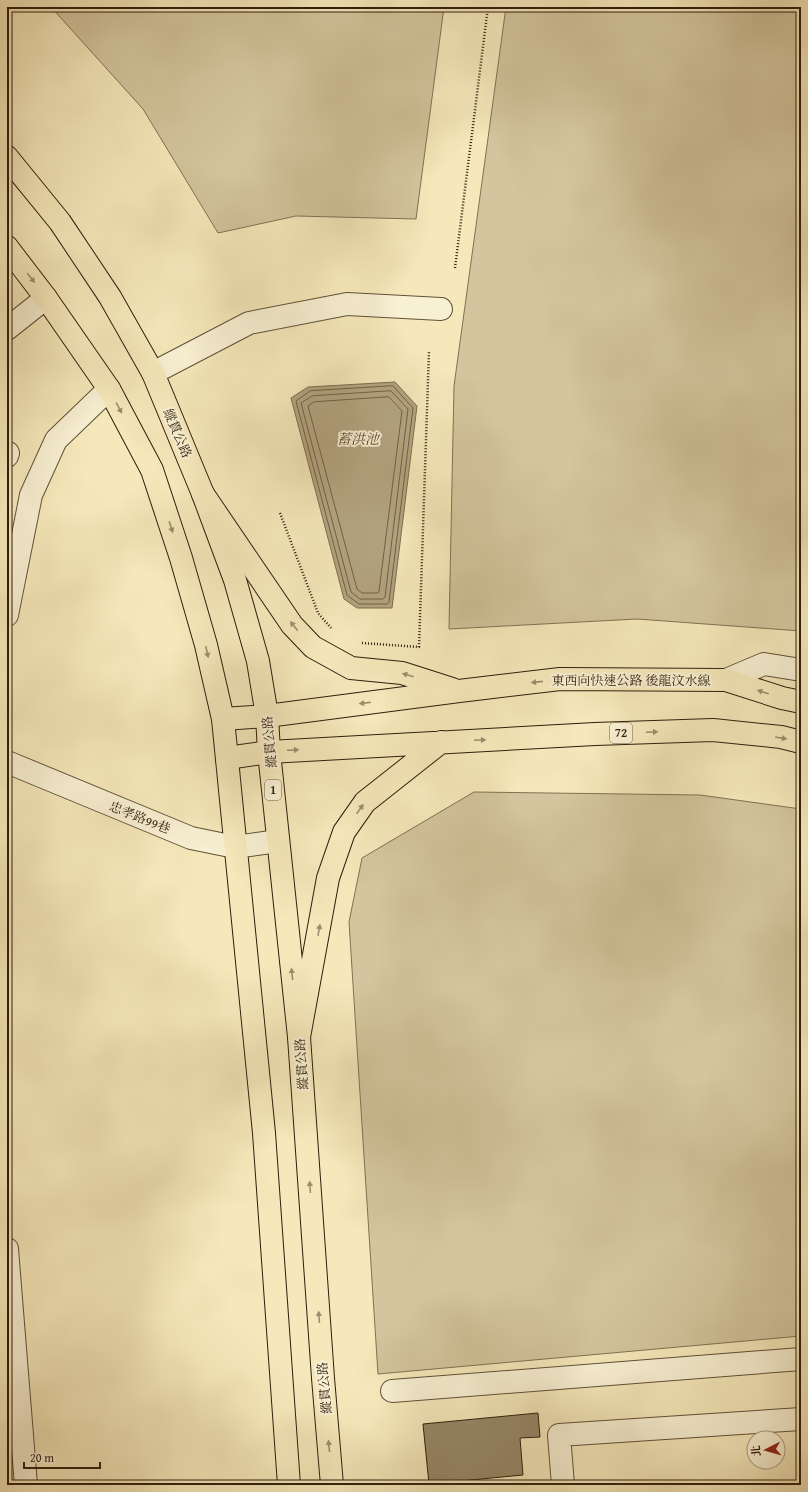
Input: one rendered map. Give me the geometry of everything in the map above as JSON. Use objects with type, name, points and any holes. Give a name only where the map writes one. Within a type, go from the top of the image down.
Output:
[{"type":"main road","name":"縱貫公路","points":[[7,158],[60,222],[110,297],[153,373],[203,494],[235,580],[258,661],[267,716],[269,752],[299,1037],[332,1485]]},
{"type":"main road","points":[[7,247],[46,298],[109,389],[152,470],[183,565],[206,645],[223,719],[264,1134],[289,1485]]},
{"type":"main road","points":[[203,494],[292,624],[313,647],[351,668],[402,673],[459,691]]},
{"type":"main road","name":"東西向快速公路 後龍汶水線","points":[[223,719],[267,716],[560,679],[726,680],[782,698],[801,702]]},
{"type":"main road","name":"72","points":[[441,742],[713,730],[781,737],[801,742]]},
{"type":"main road","points":[[227,758],[269,752],[441,742]]},
{"type":"main road","points":[[299,1037],[328,878],[344,832],[365,802],[441,742]]},
{"type":"street","points":[[7,329],[46,298]]},
{"type":"street","points":[[153,373],[248,323],[347,304],[441,309]]},
{"type":"street","points":[[7,615],[31,496],[56,440],[109,389]]},
{"type":"street","points":[[726,680],[764,664],[801,670]]},
{"type":"street","name":"忠孝路99巷","points":[[7,762],[191,838],[235,847],[278,841]]},
{"type":"street","points":[[7,1249],[26,1485]]},
{"type":"street","points":[[392,1391],[801,1358]]},
{"type":"street","points":[[563,1485],[559,1435],[801,1419]]},
{"type":"path","points":[[455,268],[488,7]]},
{"type":"path","points":[[358,642],[419,647],[430,351]]},
{"type":"path","points":[[280,513],[318,613],[333,630]]},
{"type":"shaded area","points":[[51,7],[444,7],[416,219],[296,216],[218,233],[143,109]]},
{"type":"shaded area","points":[[506,7],[801,7],[801,631],[637,619],[449,629],[454,386]]},
{"type":"shaded area","points":[[474,792],[700,795],[801,809],[801,1336],[378,1374],[349,922],[362,858]]},
{"type":"shaded area","points":[[7,1437],[11,1485],[7,1485]]},
{"type":"water","name":"蓄洪池","points":[[395,382],[417,406],[392,608],[357,608],[344,599],[291,398],[308,387]]},
{"type":"building","points":[[538,1413],[540,1437],[520,1438],[523,1475],[429,1484],[423,1424]]},
{"type":"building","points":[[801,1482],[801,1485],[765,1485]]}]
